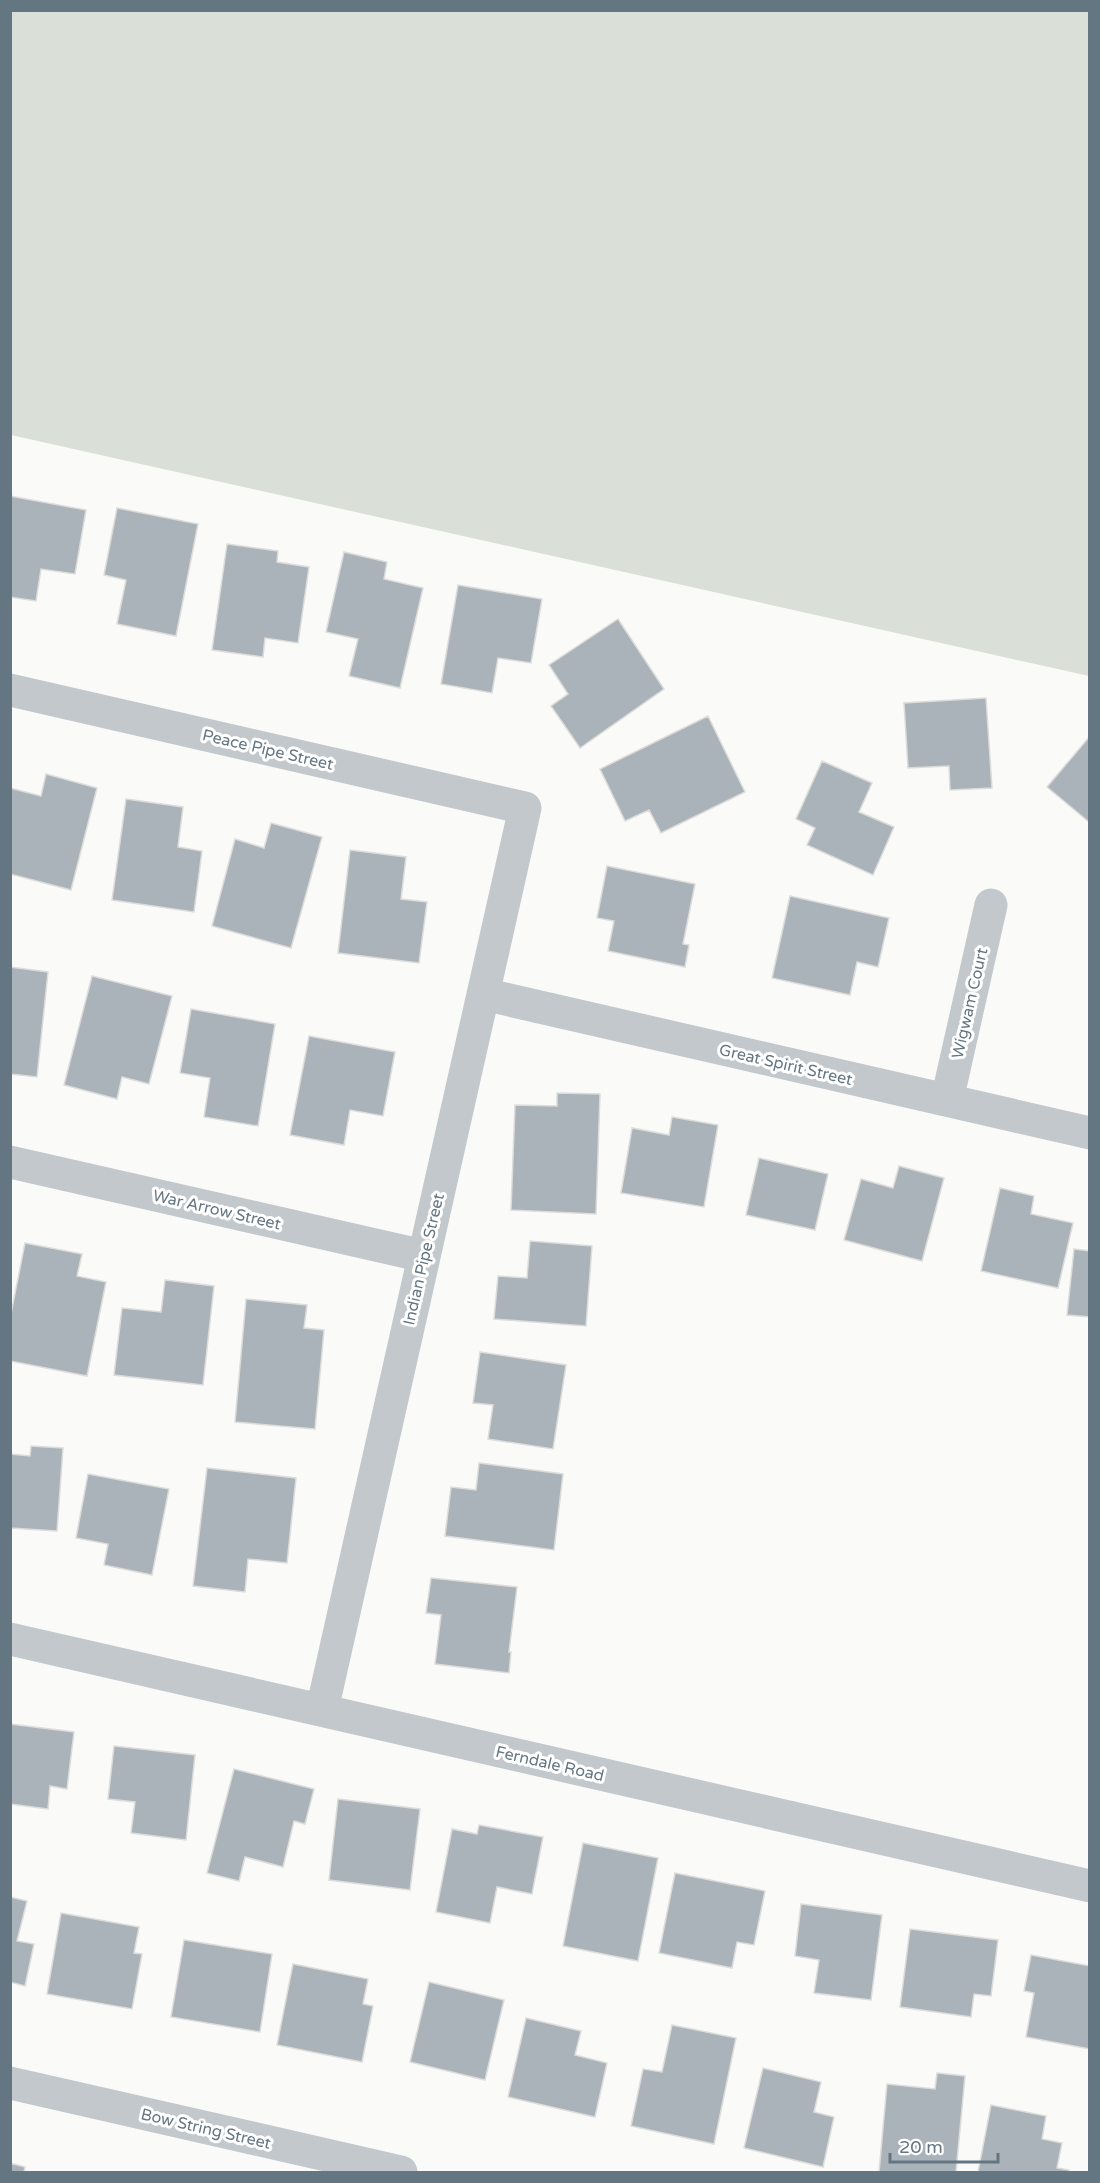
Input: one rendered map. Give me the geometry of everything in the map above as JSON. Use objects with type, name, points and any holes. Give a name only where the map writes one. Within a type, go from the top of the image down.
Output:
[{"type":"street","name":"Peace Pipe Street","points":[[10,690],[525,808]]},
{"type":"street","name":"Indian Pipe Street","points":[[322,1710],[525,808]]},
{"type":"street","name":"Wigwam Court","points":[[947,1100],[991,905]]},
{"type":"street","name":"Great Spirit Street","points":[[483,994],[1089,1133]]},
{"type":"street","name":"War Arrow Street","points":[[10,1162],[424,1256]]},
{"type":"street","name":"Ferndale Road","points":[[10,1639],[1089,1886]]},
{"type":"street","name":"Bow String Street","points":[[10,2083],[401,2172]]},
{"type":"shaded area","points":[[11,10],[1089,11],[1089,676],[11,435]]},
{"type":"building","points":[[10,496],[86,510],[75,574],[41,569],[36,601],[10,597]]},
{"type":"building","points":[[117,508],[198,524],[176,636],[117,624],[126,580],[104,575]]},
{"type":"building","points":[[227,544],[278,551],[277,562],[309,567],[298,643],[265,638],[263,657],[212,650]]},
{"type":"building","points":[[344,552],[387,562],[384,579],[423,588],[400,688],[349,676],[358,639],[326,632]]},
{"type":"building","points":[[458,585],[542,599],[531,663],[498,658],[492,693],[441,684]]},
{"type":"building","points":[[618,619],[664,689],[580,748],[551,706],[568,694],[549,665]]},
{"type":"building","points":[[986,698],[992,788],[950,790],[949,766],[908,768],[904,703]]},
{"type":"building","points":[[708,716],[745,792],[661,833],[649,810],[625,821],[600,769]]},
{"type":"building","points":[[1090,736],[1090,821],[1089,822],[1047,787]]},
{"type":"building","points":[[822,761],[872,783],[859,812],[894,827],[873,875],[807,845],[815,828],[796,819]]},
{"type":"building","points":[[46,774],[97,788],[71,890],[10,874],[10,788],[41,796]]},
{"type":"building","points":[[126,799],[183,807],[178,847],[202,851],[194,912],[112,900]]},
{"type":"building","points":[[271,823],[322,837],[291,948],[212,926],[235,839],[264,848]]},
{"type":"building","points":[[350,850],[406,857],[401,899],[427,902],[419,963],[338,953]]},
{"type":"building","points":[[607,866],[695,884],[683,944],[689,945],[685,967],[608,951],[614,921],[597,918]]},
{"type":"building","points":[[790,896],[889,918],[878,967],[857,962],[850,995],[772,978]]},
{"type":"building","points":[[10,967],[48,972],[37,1077],[10,1074]]},
{"type":"building","points":[[92,976],[172,996],[149,1084],[122,1077],[117,1099],[64,1085]]},
{"type":"building","points":[[191,1009],[275,1024],[258,1126],[204,1117],[210,1078],[180,1073]]},
{"type":"building","points":[[309,1036],[395,1052],[383,1116],[350,1110],[344,1145],[290,1135]]},
{"type":"building","points":[[557,1093],[600,1094],[596,1214],[511,1210],[515,1105],[557,1106]]},
{"type":"building","points":[[672,1117],[718,1125],[704,1207],[621,1193],[632,1128],[669,1135]]},
{"type":"building","points":[[759,1158],[828,1174],[815,1230],[746,1215]]},
{"type":"building","points":[[899,1166],[944,1178],[922,1261],[844,1240],[861,1179],[893,1188]]},
{"type":"building","points":[[1000,1188],[1034,1196],[1031,1214],[1073,1223],[1058,1288],[981,1271]]},
{"type":"building","points":[[530,1241],[592,1246],[586,1326],[494,1319],[498,1276],[527,1278]]},
{"type":"building","points":[[25,1243],[82,1254],[77,1276],[106,1282],[87,1376],[10,1361],[10,1319]]},
{"type":"building","points":[[1074,1249],[1090,1251],[1090,1317],[1067,1315]]},
{"type":"building","points":[[165,1280],[214,1286],[203,1385],[114,1375],[122,1308],[161,1312]]},
{"type":"building","points":[[246,1299],[307,1305],[304,1328],[324,1330],[315,1429],[235,1422]]},
{"type":"building","points":[[480,1352],[566,1365],[553,1449],[488,1439],[493,1405],[473,1403]]},
{"type":"building","points":[[31,1446],[63,1448],[57,1531],[10,1528],[10,1454],[30,1456]]},
{"type":"building","points":[[479,1463],[563,1474],[554,1550],[445,1536],[451,1487],[476,1490]]},
{"type":"building","points":[[207,1468],[296,1478],[287,1563],[248,1559],[245,1592],[193,1586]]},
{"type":"building","points":[[88,1474],[169,1489],[152,1575],[104,1565],[108,1544],[76,1538]]},
{"type":"building","points":[[431,1578],[517,1587],[509,1652],[511,1652],[509,1673],[435,1664],[441,1615],[426,1613]]},
{"type":"building","points":[[10,1724],[74,1732],[67,1789],[50,1786],[48,1809],[10,1804]]},
{"type":"building","points":[[114,1746],[195,1755],[186,1840],[131,1833],[135,1802],[108,1799]]},
{"type":"building","points":[[234,1769],[314,1789],[305,1824],[294,1821],[283,1867],[245,1857],[239,1881],[207,1873]]},
{"type":"building","points":[[338,1799],[420,1809],[410,1890],[329,1880]]},
{"type":"building","points":[[479,1825],[543,1837],[532,1894],[497,1887],[490,1923],[436,1912],[452,1829],[477,1834]]},
{"type":"building","points":[[583,1843],[658,1858],[638,1961],[563,1946]]},
{"type":"building","points":[[675,1873],[765,1891],[754,1945],[737,1942],[732,1968],[659,1953]]},
{"type":"building","points":[[10,1897],[27,1901],[17,1941],[34,1944],[25,1986],[10,1982]]},
{"type":"building","points":[[801,1904],[882,1915],[871,2000],[814,1993],[819,1960],[795,1956]]},
{"type":"building","points":[[61,1913],[139,1927],[134,1953],[142,1954],[132,2009],[47,1994]]},
{"type":"building","points":[[910,1929],[998,1940],[991,1996],[974,1994],[971,2017],[900,2007]]},
{"type":"building","points":[[184,1940],[272,1954],[260,2032],[171,2017]]},
{"type":"building","points":[[1031,1955],[1090,1966],[1090,2049],[1026,2037],[1034,1993],[1024,1991]]},
{"type":"building","points":[[293,1964],[368,1979],[363,2004],[373,2006],[362,2062],[277,2045]]},
{"type":"building","points":[[429,1982],[504,2000],[485,2080],[410,2062]]},
{"type":"building","points":[[526,2018],[581,2031],[575,2055],[607,2063],[595,2117],[508,2097]]},
{"type":"building","points":[[672,2025],[736,2038],[714,2144],[631,2126],[643,2069],[662,2072]]},
{"type":"building","points":[[763,2068],[821,2082],[814,2112],[834,2117],[823,2167],[744,2148]]},
{"type":"building","points":[[937,2073],[965,2076],[956,2172],[879,2172],[887,2084],[935,2089]]},
{"type":"building","points":[[991,2105],[1046,2116],[1042,2139],[1062,2143],[1057,2168],[1069,2170],[1068,2172],[978,2172]]},
{"type":"building","points":[[10,2163],[25,2167],[24,2172],[10,2172]]}]
